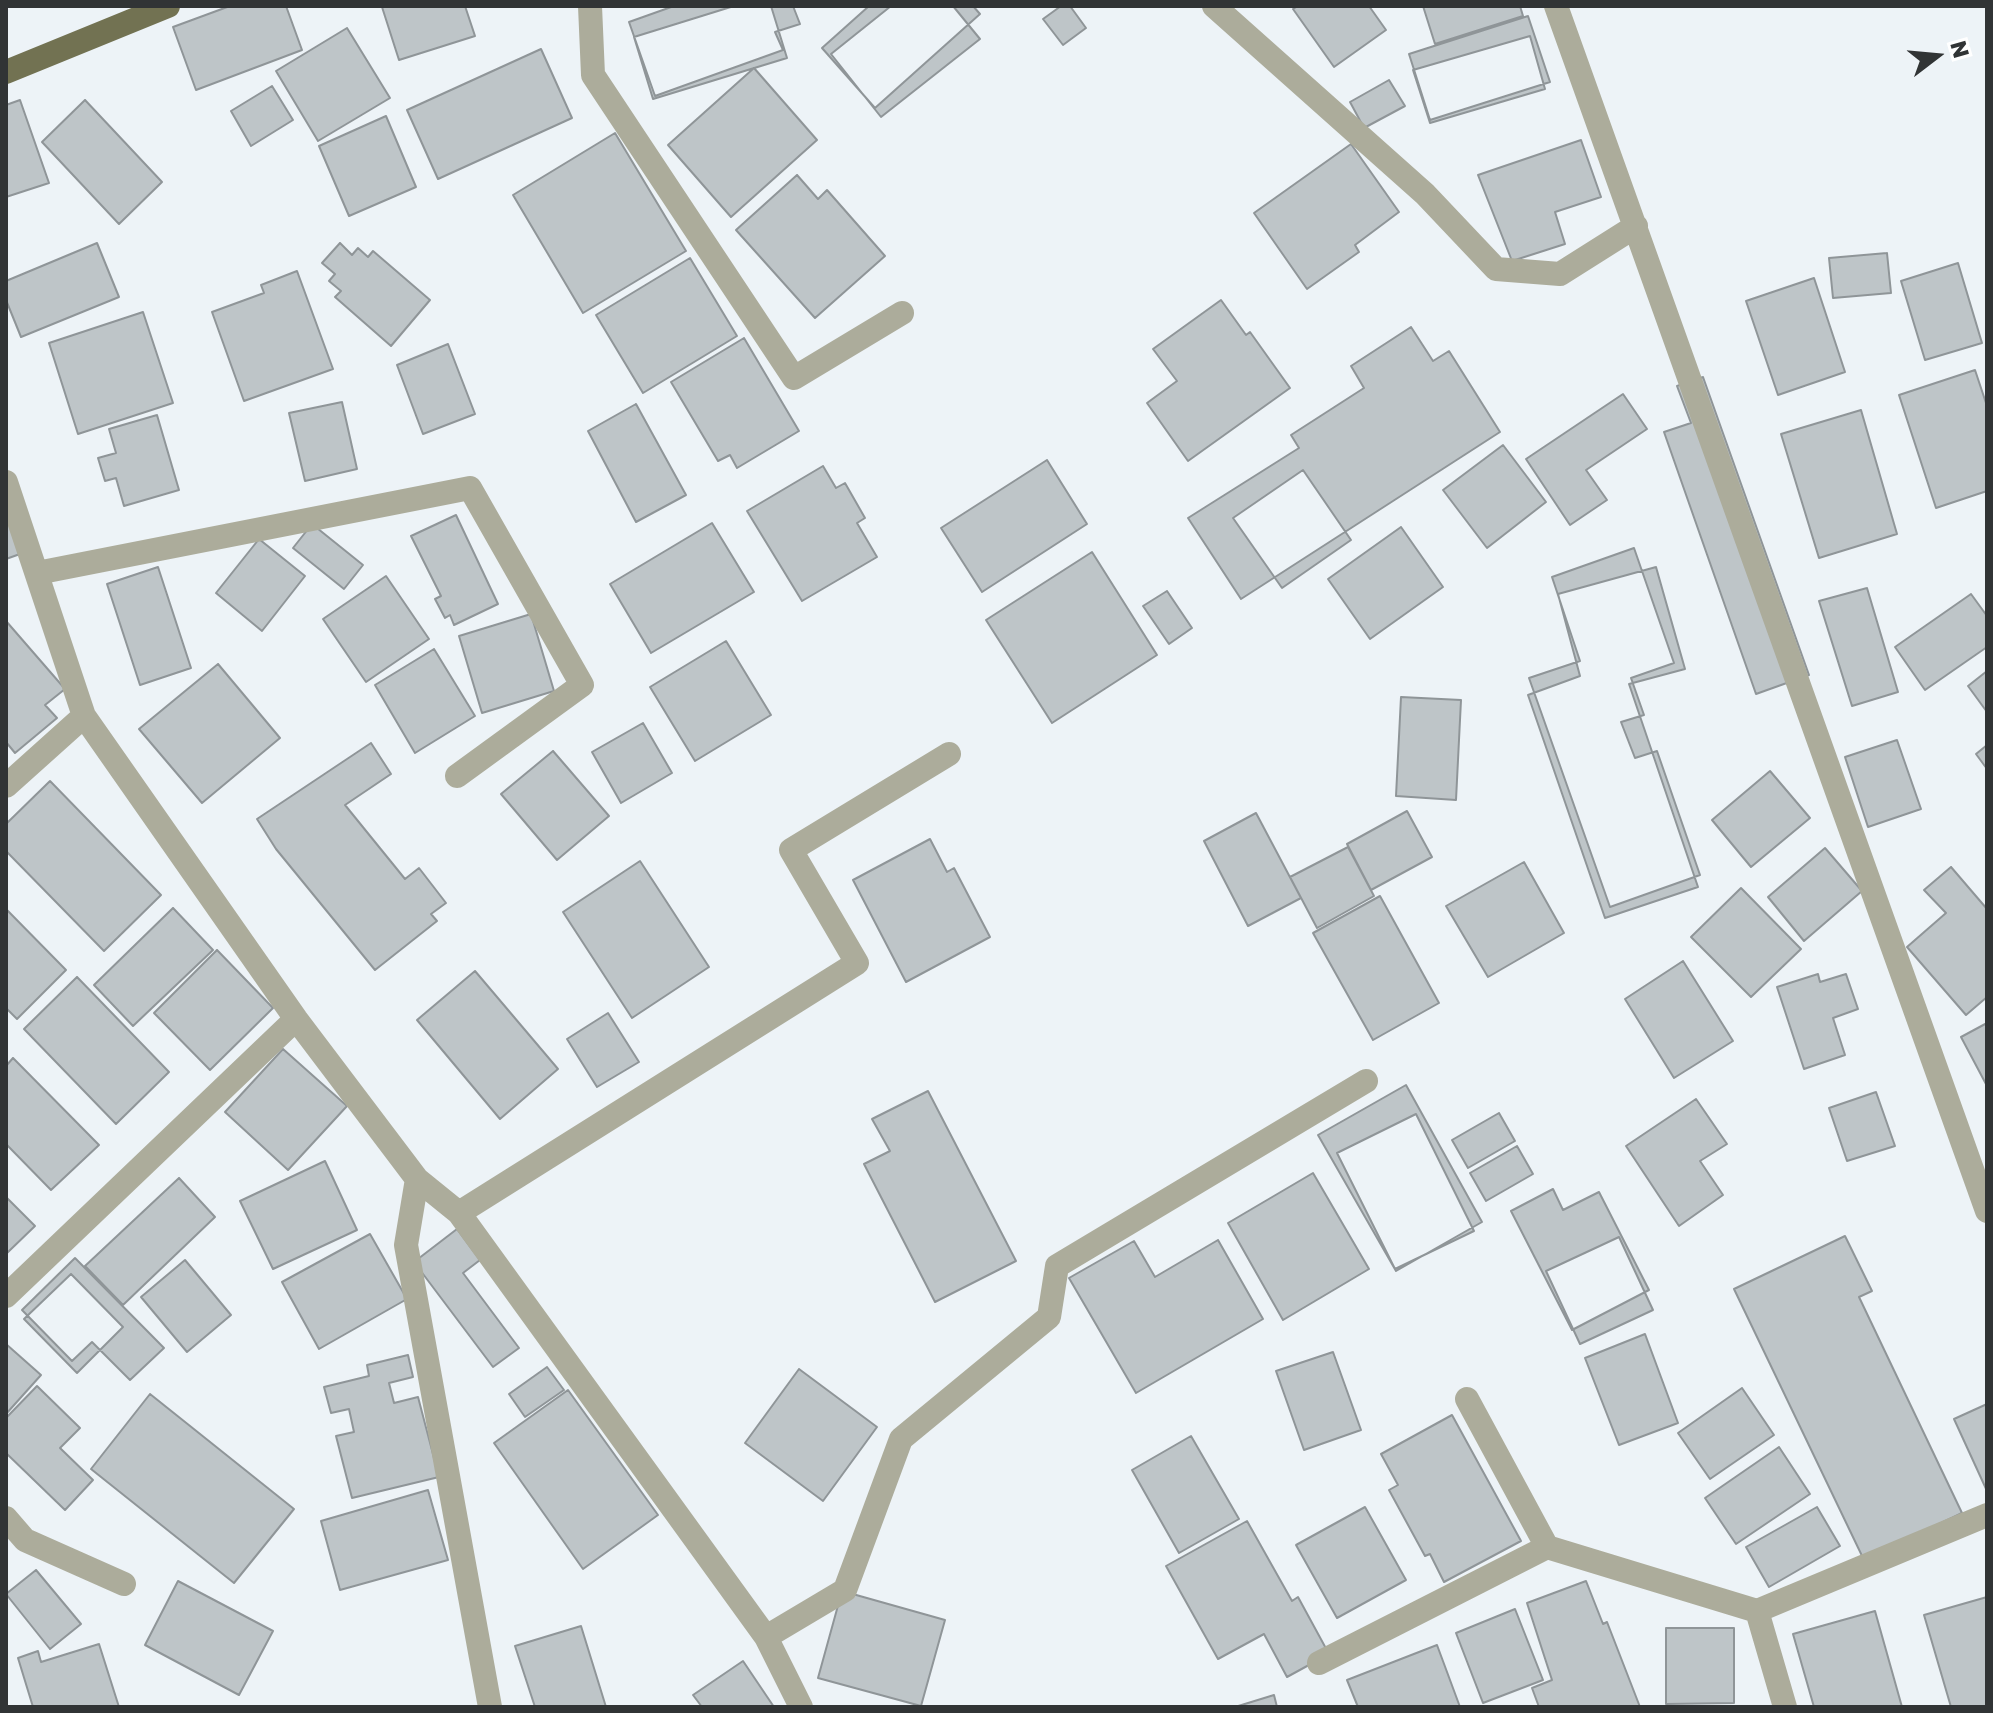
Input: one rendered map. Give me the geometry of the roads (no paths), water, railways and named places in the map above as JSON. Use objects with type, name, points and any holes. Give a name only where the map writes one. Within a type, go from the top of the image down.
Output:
[{"type":"main road","points":[[6,72],[168,6]]},
{"type":"street","points":[[590,6],[593,75],[794,378],[902,313]]},
{"type":"street","points":[[1214,6],[1425,194],[1496,269],[1560,274],[1636,226]]},
{"type":"street","points":[[1556,6],[1987,1211]]},
{"type":"street","points":[[6,482],[84,716],[296,1019],[417,1179],[459,1213],[766,1637],[801,1707]]},
{"type":"street","points":[[37,573],[470,488],[582,685],[457,776]]},
{"type":"street","points":[[6,786],[84,716]]},
{"type":"street","points":[[459,1213],[857,963],[791,850],[949,754]]},
{"type":"street","points":[[6,1296],[296,1019]]},
{"type":"street","points":[[766,1637],[845,1590],[901,1439],[1049,1317],[1057,1266],[1366,1081]]},
{"type":"street","points":[[417,1179],[406,1245],[490,1707]]},
{"type":"street","points":[[1467,1399],[1547,1547]]},
{"type":"street","points":[[1319,1663],[1547,1547],[1757,1611],[1987,1515]]},
{"type":"street","points":[[6,1518],[25,1540],[124,1584]]},
{"type":"street","points":[[1757,1611],[1785,1707]]}]
